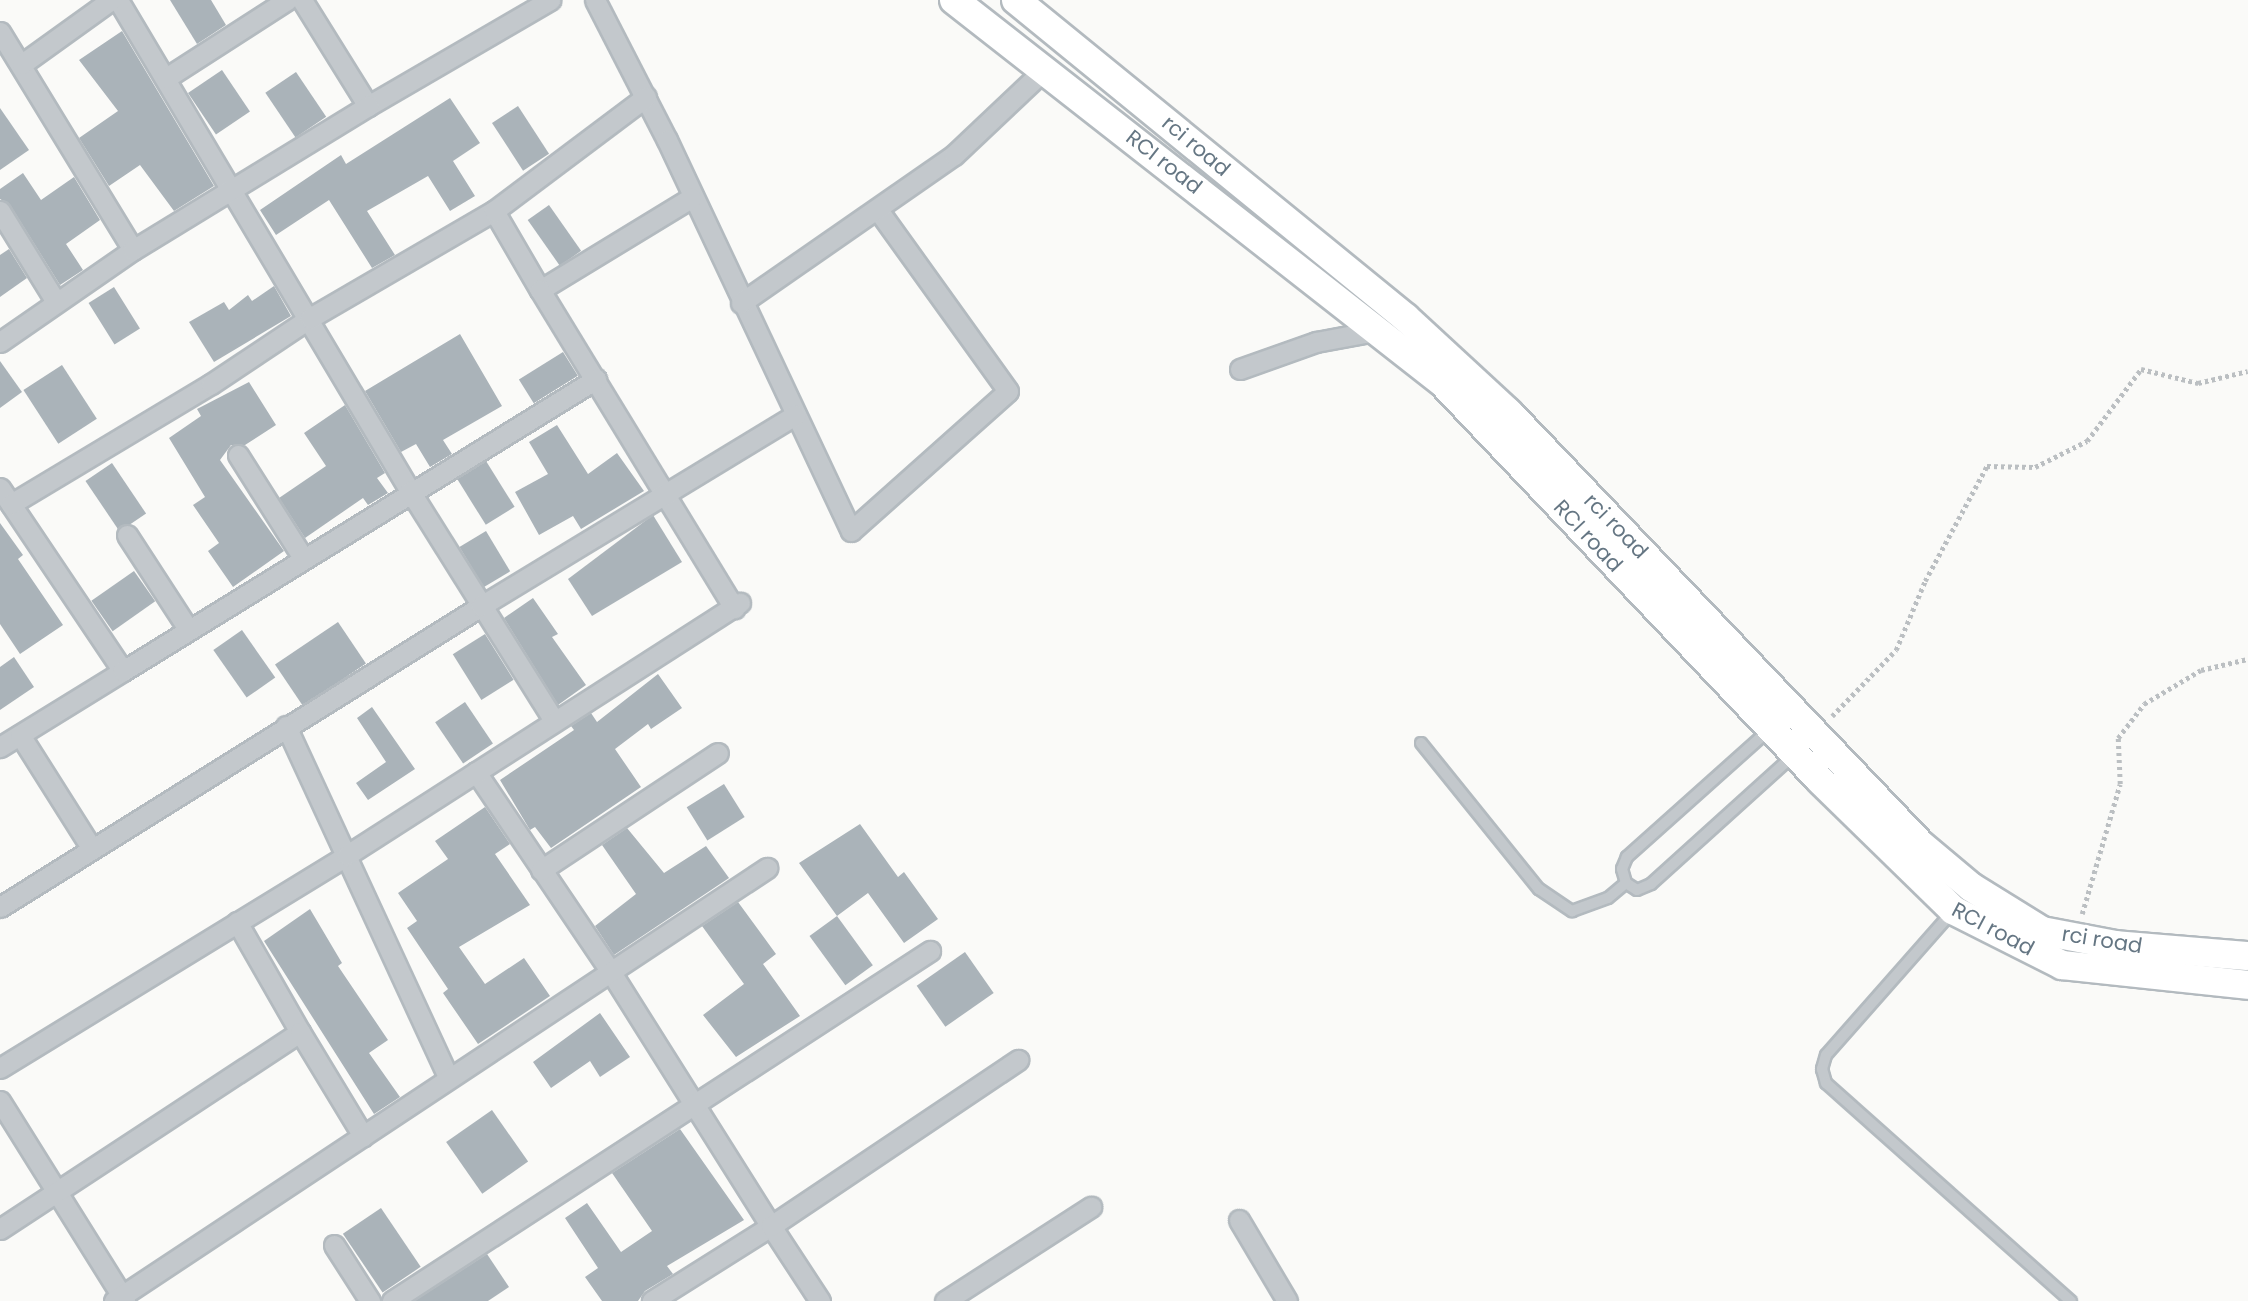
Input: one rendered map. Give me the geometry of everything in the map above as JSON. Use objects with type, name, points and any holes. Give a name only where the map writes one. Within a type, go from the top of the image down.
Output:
[{"type":"main road","name":"rci road","points":[[1016,0],[1406,318],[1508,412],[1634,565],[1815,734],[1921,845],[1971,887],[2042,931],[2074,937],[2248,956]]},
{"type":"main road","name":"RCI road","points":[[958,1],[1381,330],[1443,382],[1634,565],[1771,729],[1954,910],[2062,965],[2248,985]]},
{"type":"street","points":[[22,64],[110,0]]},
{"type":"street","points":[[118,0],[310,318],[410,491],[554,721]]},
{"type":"street","points":[[166,78],[287,0]]},
{"type":"street","points":[[302,0],[368,106]]},
{"type":"street","points":[[0,342],[133,250],[231,187],[550,0]]},
{"type":"street","points":[[595,0],[646,97],[691,198],[850,531],[1009,391],[878,210]]},
{"type":"street","points":[[0,32],[22,64],[133,250]]},
{"type":"street","points":[[741,303],[954,155],[1044,70]]},
{"type":"street","points":[[123,671],[6,496],[211,384],[310,318],[494,211],[646,97]]},
{"type":"street","points":[[540,290],[691,198]]},
{"type":"street","points":[[0,211],[56,302]]},
{"type":"street","points":[[0,1068],[347,855],[737,605],[664,493],[494,211]]},
{"type":"street","points":[[1240,369],[1315,342],[1381,330]]},
{"type":"street","points":[[0,747],[410,491],[596,379]]},
{"type":"street","points":[[0,907],[286,726],[795,415]]},
{"type":"street","points":[[238,454],[303,558]]},
{"type":"street","points":[[127,535],[188,629]]},
{"type":"street","points":[[286,726],[448,1077]]},
{"type":"street","points":[[20,735],[92,849]]},
{"type":"street","points":[[541,870],[718,753]]},
{"type":"street","points":[[476,772],[612,974],[820,1301]]},
{"type":"street","points":[[0,1101],[121,1299],[448,1077],[612,974],[767,868]]},
{"type":"street","points":[[237,922],[363,1136]]},
{"type":"street","points":[[392,1301],[930,951]]},
{"type":"street","points":[[0,1229],[300,1032]]},
{"type":"street","points":[[652,1301],[771,1226],[1018,1060]]},
{"type":"street","points":[[945,1301],[1091,1207]]},
{"type":"street","points":[[1239,1220],[1287,1301]]},
{"type":"street","points":[[334,1245],[370,1301]]},
{"type":"lane","points":[[1771,729],[1627,857],[1622,869],[1626,883],[1637,890],[1651,884],[1795,754]]},
{"type":"lane","points":[[1421,743],[1539,889],[1572,911],[1608,898],[1626,883]]},
{"type":"lane","points":[[1954,910],[1826,1055],[1822,1069],[1826,1083],[2071,1301]]},
{"type":"path","points":[[1815,734],[1896,650],[1925,581],[1987,466],[2035,467],[2087,441],[2141,369],[2198,383],[2248,371]]},
{"type":"path","points":[[2074,937],[2120,784],[2118,738],[2144,704],[2189,677],[2248,659]]},
{"type":"building","points":[[170,0],[211,0],[226,25],[197,44]]},
{"type":"building","points":[[122,31],[214,186],[174,211],[140,165],[109,186],[79,138],[118,111],[79,60]]},
{"type":"building","points":[[222,70],[250,111],[216,134],[188,93]]},
{"type":"building","points":[[296,72],[326,117],[296,137],[265,93]]},
{"type":"building","points":[[450,98],[480,143],[453,161],[475,196],[450,211],[428,176],[367,211],[395,255],[372,268],[329,200],[276,235],[260,210],[341,155],[346,164]]},
{"type":"building","points":[[518,106],[549,154],[523,171],[492,123]]},
{"type":"building","points":[[0,108],[29,150],[0,170]]},
{"type":"building","points":[[23,173],[41,200],[74,177],[100,220],[66,244],[83,270],[60,285],[10,205],[0,199],[0,189]]},
{"type":"building","points":[[549,205],[581,251],[560,266],[528,220]]},
{"type":"building","points":[[9,249],[27,278],[0,297],[0,255]]},
{"type":"building","points":[[274,286],[291,316],[214,362],[189,322],[224,302],[229,310],[248,295],[252,301]]},
{"type":"building","points":[[114,287],[140,329],[115,344],[89,303]]},
{"type":"building","points":[[460,334],[502,406],[443,440],[452,454],[430,467],[416,444],[401,452],[365,391]]},
{"type":"building","points":[[563,352],[578,376],[534,403],[519,380]]},
{"type":"building","points":[[0,361],[22,392],[0,408]]},
{"type":"building","points":[[62,365],[97,419],[58,444],[23,390]]},
{"type":"building","points":[[249,382],[276,425],[245,445],[231,445],[220,460],[284,551],[233,587],[208,551],[219,543],[193,505],[205,497],[169,438],[201,416],[197,409]]},
{"type":"building","points":[[345,405],[385,473],[377,478],[388,493],[368,505],[363,498],[305,538],[279,498],[326,466],[304,433]]},
{"type":"building","points":[[557,425],[588,474],[617,453],[644,491],[581,529],[573,516],[539,535],[515,492],[548,474],[529,442]]},
{"type":"building","points":[[486,461],[515,507],[486,525],[457,479]]},
{"type":"building","points":[[112,463],[146,514],[120,531],[85,481]]},
{"type":"building","points":[[653,515],[682,562],[592,616],[568,579]]},
{"type":"building","points":[[0,523],[23,555],[18,559],[63,625],[20,654],[0,624]]},
{"type":"building","points":[[486,531],[510,571],[484,587],[459,547]]},
{"type":"building","points":[[134,571],[155,601],[113,631],[91,601]]},
{"type":"building","points":[[533,598],[558,634],[552,637],[586,685],[558,705],[504,618]]},
{"type":"building","points":[[338,622],[366,663],[303,706],[275,664]]},
{"type":"building","points":[[242,630],[275,678],[247,698],[213,650]]},
{"type":"building","points":[[485,634],[514,680],[481,700],[453,654]]},
{"type":"building","points":[[14,657],[34,687],[0,710],[0,667]]},
{"type":"building","points":[[658,674],[682,708],[651,729],[648,724],[615,749],[641,787],[551,848],[535,827],[530,830],[500,780],[574,730],[571,726],[591,713],[597,722]]},
{"type":"building","points":[[465,702],[493,743],[463,764],[435,722]]},
{"type":"building","points":[[372,707],[415,769],[368,800],[356,783],[386,762],[357,718]]},
{"type":"building","points":[[724,784],[745,817],[707,840],[687,807]]},
{"type":"building","points":[[485,807],[510,844],[495,854],[530,905],[459,947],[485,984],[524,958],[550,996],[478,1044],[443,993],[448,989],[407,928],[417,921],[398,893],[448,859],[435,841]]},
{"type":"building","points":[[860,824],[898,877],[904,872],[938,919],[904,943],[868,893],[837,916],[799,863]]},
{"type":"building","points":[[627,828],[664,873],[706,846],[729,878],[614,955],[595,926],[636,894],[602,845]]},
{"type":"building","points":[[738,902],[776,954],[763,964],[800,1016],[736,1057],[703,1015],[744,984],[702,926]]},
{"type":"building","points":[[310,909],[342,963],[338,966],[388,1040],[369,1053],[400,1097],[374,1114],[264,941]]},
{"type":"building","points":[[837,916],[873,965],[845,985],[809,936]]},
{"type":"building","points":[[965,952],[994,993],[945,1027],[917,986]]},
{"type":"building","points":[[600,1013],[630,1057],[600,1077],[590,1061],[551,1088],[533,1062]]},
{"type":"building","points":[[492,1110],[528,1162],[482,1194],[446,1142]]},
{"type":"building","points":[[680,1129],[744,1220],[667,1266],[673,1274],[645,1291],[638,1301],[602,1301],[585,1277],[598,1268],[565,1218],[587,1203],[621,1252],[652,1231],[612,1173]]},
{"type":"building","points":[[381,1208],[421,1267],[383,1293],[343,1234]]},
{"type":"building","points":[[487,1254],[509,1287],[488,1301],[414,1301]]}]
